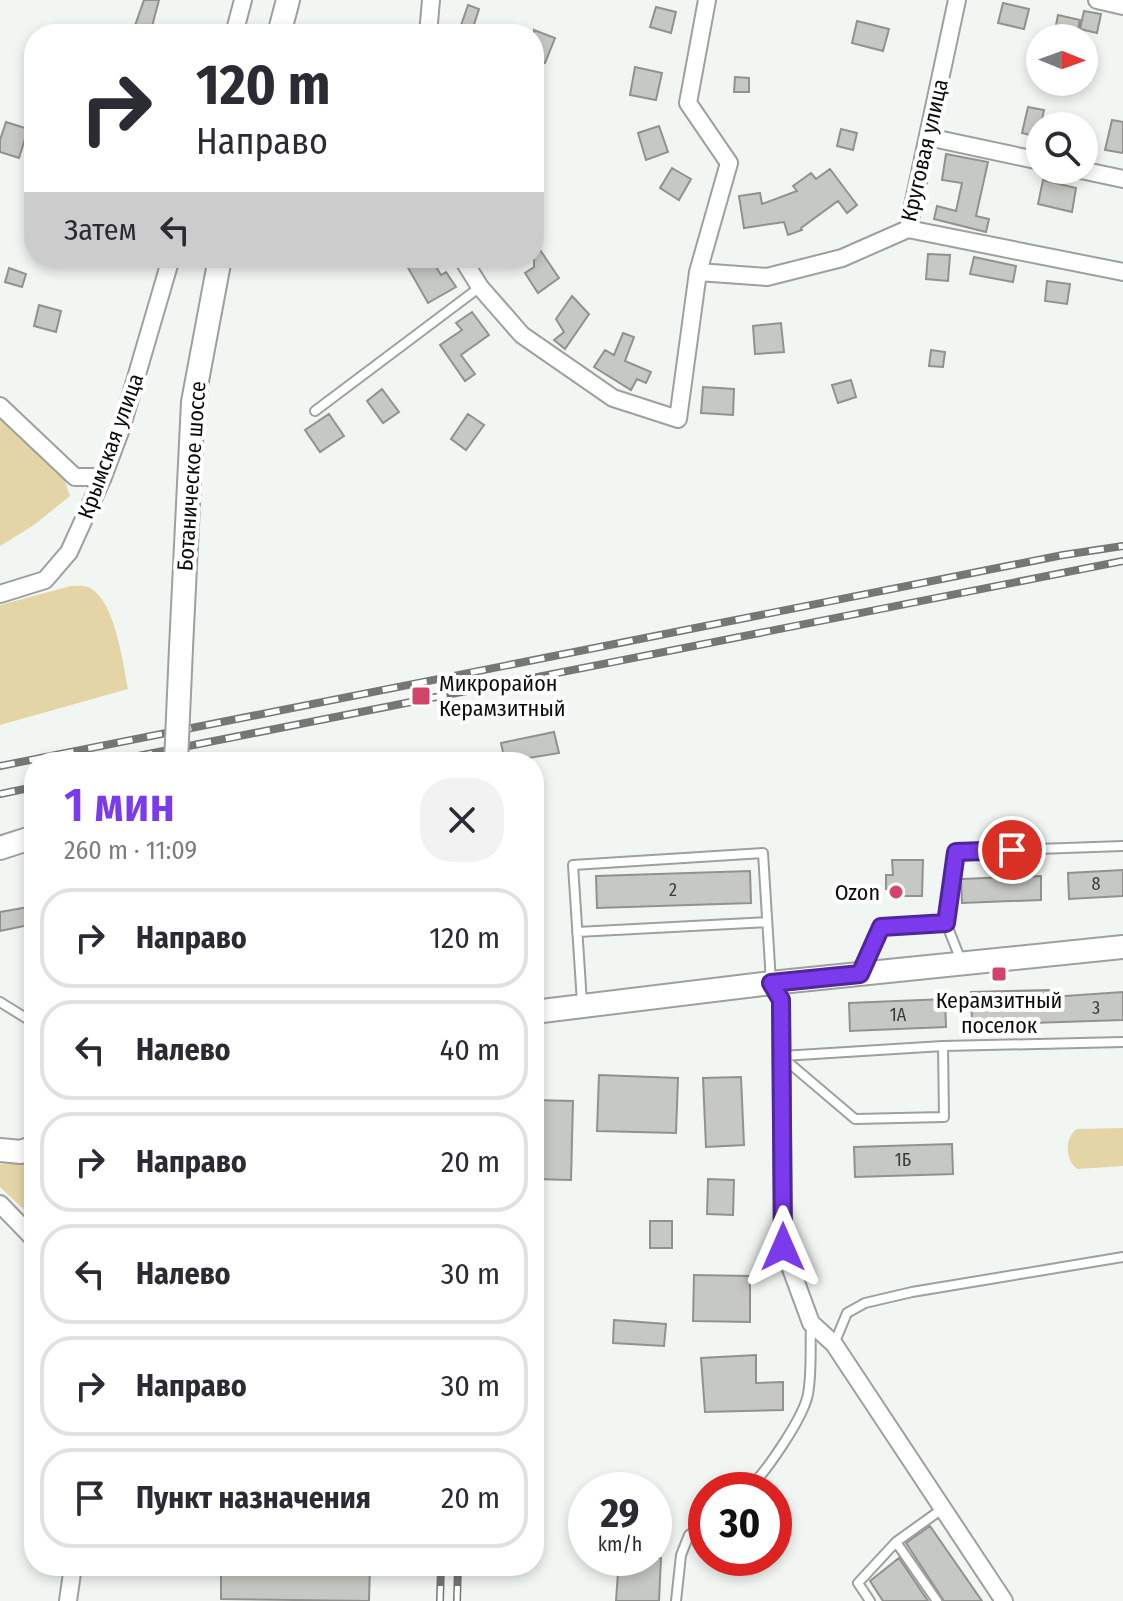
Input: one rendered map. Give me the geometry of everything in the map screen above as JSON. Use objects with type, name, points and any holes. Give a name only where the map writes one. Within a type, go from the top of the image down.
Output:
[{"type":"street","points":[[237,24],[243,0]]},
{"type":"street","points":[[282,24],[288,0]]},
{"type":"street","points":[[429,24],[431,0]]},
{"type":"street","points":[[468,268],[480,287],[522,335],[613,398],[678,419],[698,272],[729,163],[688,103],[707,0]]},
{"type":"street","name":"Круговая улица","points":[[698,272],[767,277],[842,258],[908,229],[957,0]]},
{"type":"street","points":[[1097,0],[1123,4]]},
{"type":"street","points":[[928,137],[1026,158]]},
{"type":"street","points":[[1098,174],[1123,179]]},
{"type":"street","points":[[908,229],[1123,272]]},
{"type":"street","name":"Крымская улица","points":[[0,594],[45,580],[69,552],[121,429],[168,268]]},
{"type":"street","name":"Ботаническое шоссе","points":[[176,752],[193,402],[218,268]]},
{"type":"street","points":[[0,406],[75,477],[103,477]]},
{"type":"street","points":[[0,848],[24,840]]},
{"type":"street","points":[[544,1011],[771,983],[1123,947]]},
{"type":"street","points":[[771,983],[781,1000],[783,1247],[811,1323],[834,1344],[1004,1601]]},
{"type":"street","points":[[0,1150],[24,1151]]},
{"type":"street","points":[[0,1204],[24,1229]]},
{"type":"street","points":[[68,1601],[72,1576]]},
{"type":"lane","points":[[315,411],[480,287]]},
{"type":"lane","points":[[963,964],[946,923],[956,852],[1123,846]]},
{"type":"lane","points":[[582,1006],[573,865],[763,853],[771,983]]},
{"type":"lane","points":[[577,932],[767,922]]},
{"type":"lane","points":[[860,974],[881,927],[946,923]]},
{"type":"lane","points":[[0,1002],[24,1017]]},
{"type":"lane","points":[[782,1056],[943,1046],[1123,1042]]},
{"type":"lane","points":[[782,1056],[855,1119],[944,1117],[943,1046]]},
{"type":"lane","points":[[834,1344],[847,1313],[865,1303],[912,1292],[1123,1257]]},
{"type":"lane","points":[[763,1472],[799,1417],[808,1395],[811,1323]]},
{"type":"lane","points":[[870,1601],[858,1583],[896,1542],[942,1509]]},
{"type":"lane","points":[[676,1601],[681,1555],[688,1538]]},
{"type":"lane","points":[[896,1542],[937,1601]]},
{"type":"shaded area","points":[[0,418],[63,475],[70,496],[34,525],[0,546]]},
{"type":"shaded area","points":[[71,586],[90,588],[106,606],[120,649],[128,689],[0,725],[0,605]]},
{"type":"shaded area","points":[[1123,1128],[1123,1166],[1078,1169],[1074,1166],[1068,1143],[1077,1129]]},
{"type":"shaded area","points":[[24,1160],[24,1210],[0,1187],[0,1164]]},
{"type":"building","points":[[144,0],[159,0],[153,24],[136,24]]},
{"type":"building","points":[[1003,3],[1029,9],[1024,29],[998,23]]},
{"type":"building","points":[[468,5],[479,9],[474,24],[461,24]]},
{"type":"building","points":[[656,7],[676,12],[671,33],[650,27]]},
{"type":"building","points":[[1084,11],[1101,14],[1098,28],[1098,24],[1081,24]]},
{"type":"building","points":[[1058,15],[1080,20],[1079,24],[1056,24]]},
{"type":"building","points":[[857,21],[889,29],[883,51],[852,43]]},
{"type":"building","points":[[544,34],[555,38],[544,63]]},
{"type":"building","points":[[635,67],[662,73],[656,100],[630,95]]},
{"type":"building","points":[[735,77],[749,78],[749,92],[734,92]]},
{"type":"building","points":[[1028,107],[1044,110],[1044,112],[1027,112]]},
{"type":"building","points":[[1112,120],[1123,122],[1123,153],[1105,150]]},
{"type":"building","points":[[6,122],[24,128],[19,158],[0,152]]},
{"type":"building","points":[[659,126],[668,152],[646,160],[638,133]]},
{"type":"building","points":[[841,129],[857,133],[853,150],[837,146]]},
{"type":"building","points":[[946,154],[988,162],[976,216],[989,219],[986,232],[934,219],[937,206],[956,211],[962,183],[942,180]]},
{"type":"building","points":[[672,168],[691,179],[679,200],[660,188]]},
{"type":"building","points":[[830,169],[857,205],[847,213],[838,201],[802,230],[788,235],[784,222],[744,228],[739,196],[760,193],[762,204],[797,191],[793,186],[811,173],[816,179]]},
{"type":"building","points":[[1042,184],[1076,188],[1072,212],[1038,204]]},
{"type":"building","points":[[928,254],[950,255],[948,281],[926,279]]},
{"type":"building","points":[[544,256],[559,278],[538,293],[525,273],[532,268],[544,268]]},
{"type":"building","points":[[974,257],[1016,266],[1013,282],[970,274]]},
{"type":"building","points":[[9,268],[26,274],[22,287],[5,282]]},
{"type":"building","points":[[408,268],[437,268],[441,275],[446,272],[456,287],[428,303]]},
{"type":"building","points":[[1047,281],[1070,284],[1067,304],[1045,301]]},
{"type":"building","points":[[572,296],[589,314],[565,349],[554,340],[564,332],[556,319]]},
{"type":"building","points":[[39,305],[61,311],[56,332],[34,326]]},
{"type":"building","points":[[472,312],[489,335],[461,355],[475,374],[465,381],[440,345],[462,330],[456,323]]},
{"type":"building","points":[[781,323],[784,352],[755,354],[753,326]]},
{"type":"building","points":[[623,333],[634,337],[625,361],[651,372],[646,383],[637,379],[631,390],[594,367],[605,350],[614,355]]},
{"type":"building","points":[[931,350],[945,352],[943,367],[929,366]]},
{"type":"building","points":[[851,380],[856,397],[838,403],[832,385]]},
{"type":"building","points":[[703,387],[734,389],[733,415],[701,413]]},
{"type":"building","points":[[382,389],[399,412],[383,423],[367,401]]},
{"type":"building","points":[[329,414],[344,436],[320,452],[305,430]]},
{"type":"building","points":[[468,414],[484,425],[466,450],[451,439]]},
{"type":"building","points":[[554,732],[559,753],[544,756],[544,752],[503,752],[501,743]]},
{"type":"building","points":[[892,860],[923,860],[922,896],[892,896],[892,889],[886,889],[886,875],[893,875]]},
{"type":"building","points":[[1123,870],[1123,896],[1069,899],[1068,873]]},
{"type":"building","points":[[750,871],[751,903],[597,908],[596,876]]},
{"type":"building","points":[[1041,876],[1041,900],[962,903],[961,879]]},
{"type":"building","points":[[24,908],[24,926],[0,931],[0,912]]},
{"type":"building","points":[[1051,990],[1051,997],[1123,992],[1123,1020],[972,1025],[971,992]]},
{"type":"building","points":[[945,999],[946,1027],[850,1031],[849,1003]]},
{"type":"building","points":[[599,1075],[678,1078],[676,1133],[597,1131]]},
{"type":"building","points":[[741,1077],[744,1145],[706,1147],[703,1078]]},
{"type":"building","points":[[544,1100],[573,1101],[571,1180],[544,1179]]},
{"type":"building","points":[[952,1144],[953,1174],[855,1177],[854,1147]]},
{"type":"building","points":[[708,1179],[734,1180],[733,1215],[707,1214]]},
{"type":"building","points":[[650,1221],[672,1221],[672,1248],[650,1248]]},
{"type":"building","points":[[694,1275],[750,1276],[750,1322],[693,1321]]},
{"type":"building","points":[[614,1320],[666,1324],[664,1346],[613,1343]]},
{"type":"building","points":[[756,1355],[756,1383],[783,1382],[783,1410],[705,1412],[701,1358]]},
{"type":"building","points":[[930,1526],[982,1601],[944,1601],[906,1543]]},
{"type":"building","points":[[899,1558],[928,1601],[883,1601],[870,1581]]},
{"type":"building","points":[[221,1576],[370,1576],[369,1601],[221,1599]]},
{"type":"building","points":[[618,1576],[660,1576],[659,1601],[616,1601]]},
{"type":"railway","points":[[71,752],[1063,555],[1123,546]]},
{"type":"railway","points":[[158,752],[1123,561]]},
{"type":"railway","points":[[0,766],[24,761]]},
{"type":"railway","points":[[0,794],[24,789]]},
{"type":"railway","points":[[440,1601],[441,1576]]},
{"type":"railway","points":[[457,1601],[458,1576]]},
{"type":"place","name":"Микрорайон Керамзитный","points":[[421,696]]},
{"type":"place","name":"Ozon","points":[[896,892]]},
{"type":"place","name":"Керамзитный поселок","points":[[999,974]]},
{"type":"route","points":[[783,1247],[781,1000],[771,983],[860,974],[881,927],[946,923],[956,852],[1012,850]]}]
